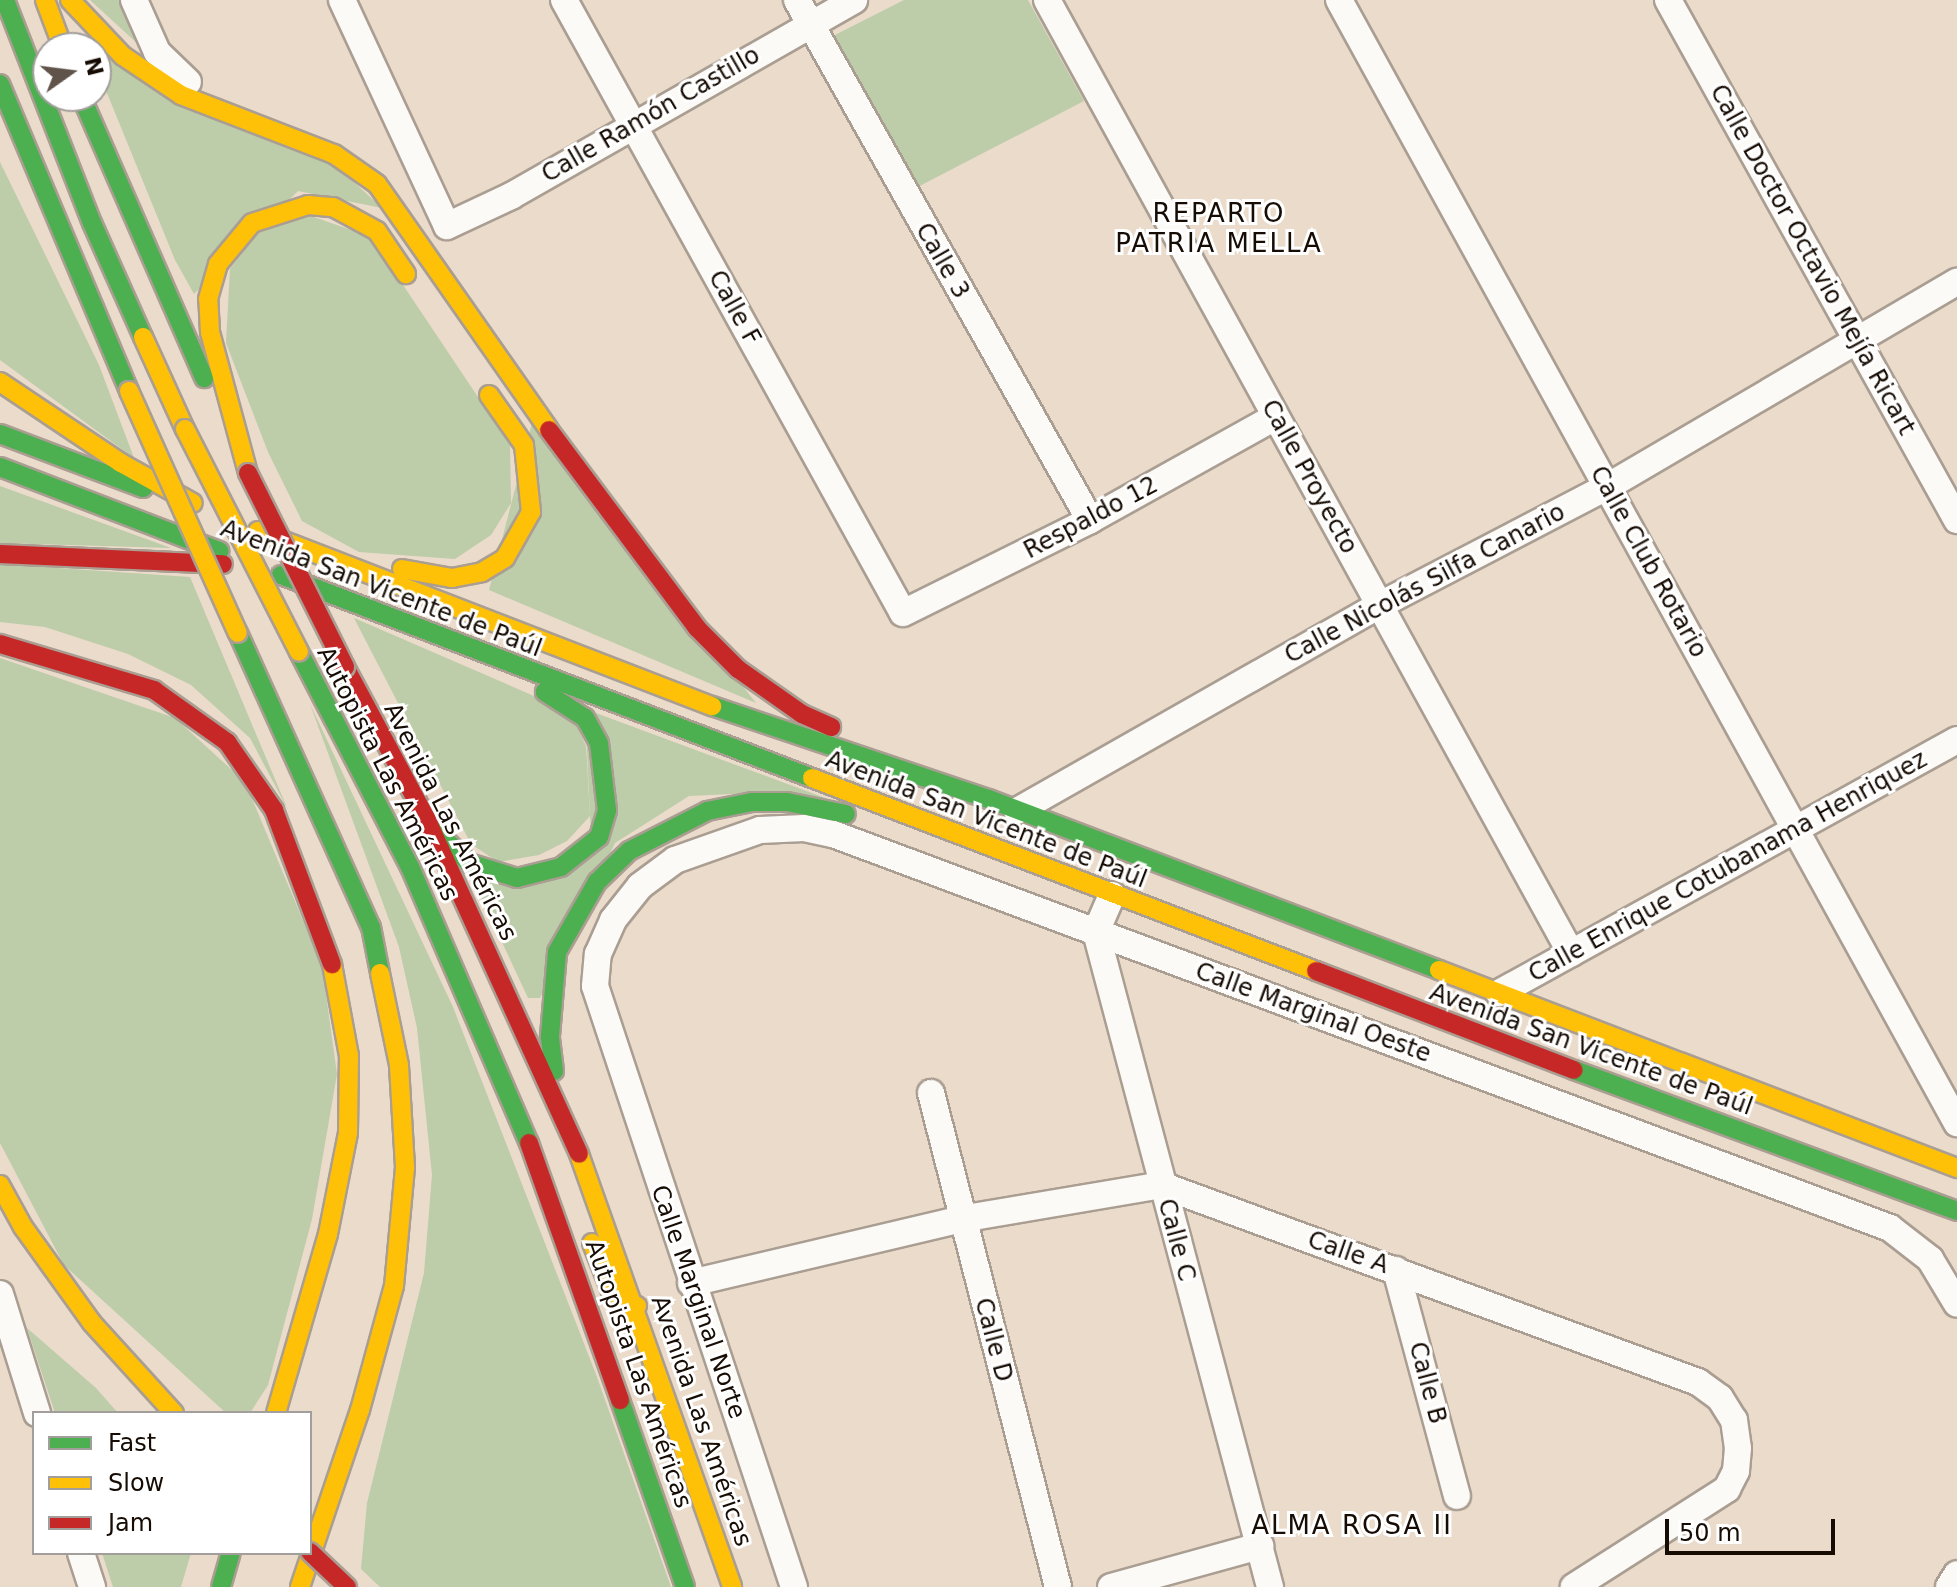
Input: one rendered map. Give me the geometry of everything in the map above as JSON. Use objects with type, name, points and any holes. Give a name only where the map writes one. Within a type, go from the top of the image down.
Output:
[{"type":"main road","name":"Autopista Las Américas","points":[[5,0],[92,223],[185,429],[410,867],[514,1099],[592,1309],[685,1587]]},
{"type":"main road","points":[[45,0],[57,32]]},
{"type":"main road","points":[[70,0],[123,56],[181,95],[334,154],[377,184],[597,499],[697,628],[738,669],[802,714],[989,799]]},
{"type":"main road","points":[[0,84],[129,391],[371,927],[399,1065],[405,1167],[394,1286],[312,1551]]},
{"type":"main road","name":"Avenida Las Américas","points":[[87,112],[112,176],[248,473],[345,667],[426,818],[557,1096],[637,1306],[732,1587]]},
{"type":"main road","points":[[0,137],[129,391]]},
{"type":"main road","points":[[248,473],[210,332],[208,299],[218,264],[252,223],[308,205],[333,207],[377,231],[420,294]]},
{"type":"main road","points":[[0,382],[121,463],[220,517]]},
{"type":"main road","points":[[330,557],[452,578],[482,572],[505,558],[531,512],[533,494],[524,445],[480,382]]},
{"type":"main road","name":"Avenida San Vicente de Paúl","points":[[0,434],[330,557],[752,721],[989,799],[1957,1168]]},
{"type":"main road","name":"Avenida San Vicente de Paúl","points":[[0,467],[399,624],[1652,1100],[1957,1211]]},
{"type":"main road","points":[[0,554],[258,566]]},
{"type":"main road","points":[[399,624],[568,704],[585,718],[599,743],[607,778],[607,810],[599,837],[561,867],[517,878],[469,863],[426,818]]},
{"type":"main road","points":[[0,644],[154,690],[193,713],[227,742],[274,810],[329,945],[349,1056],[348,1133],[328,1234],[277,1411]]},
{"type":"main road","points":[[557,1096],[550,1036],[557,952],[597,882],[629,851],[667,827],[707,811],[787,802],[974,840]]},
{"type":"main road","points":[[474,1009],[499,1028],[554,1151]]},
{"type":"main road","points":[[0,1185],[23,1227],[92,1323],[172,1411]]},
{"type":"main road","points":[[1898,1189],[1947,1231]]},
{"type":"main road","points":[[571,1193],[611,1291],[637,1306]]},
{"type":"main road","points":[[312,1587],[319,1530]]},
{"type":"main road","points":[[312,1554],[347,1587]]},
{"type":"main road","points":[[221,1587],[230,1555]]},
{"type":"main road","points":[[300,1587],[311,1555]]},
{"type":"main road","points":[[288,1564],[312,1587]]},
{"type":"street","points":[[134,0],[157,52],[216,108]]},
{"type":"street","name":"Calle Ramón Castillo","points":[[342,0],[447,226],[854,0]]},
{"type":"street","name":"Calle F","points":[[564,0],[906,615]]},
{"type":"street","name":"Calle 3","points":[[797,0],[1090,520]]},
{"type":"street","name":"Calle Proyecto","points":[[1047,0],[1571,953]]},
{"type":"street","name":"Calle Club Rotario","points":[[1339,0],[1957,1123]]},
{"type":"street","name":"Calle Doctor Octavio Mejía Ricart","points":[[1668,0],[1855,342],[1957,520]]},
{"type":"street","name":"Calle Nicolás Silfa Canario","points":[[1017,811],[1380,605],[1607,487],[1957,282]]},
{"type":"street","name":"Respaldo 12","points":[[906,615],[1090,520],[1275,417]]},
{"type":"street","name":"Calle Enrique Cotubanama Henriquez","points":[[1499,993],[1957,740]]},
{"type":"street","name":"Calle Marginal Oeste","points":[[640,886],[675,860],[722,840],[760,830],[804,828],[833,834],[1890,1228],[1930,1259],[1957,1304]]},
{"type":"street","name":"Calle Marginal Norte","points":[[640,886],[613,920],[598,954],[595,986],[602,1017],[794,1587]]},
{"type":"street","points":[[1096,932],[1112,895]]},
{"type":"street","name":"Calle C","points":[[1096,932],[1270,1587]]},
{"type":"street","name":"Calle D","points":[[931,1093],[1058,1587]]},
{"type":"street","points":[[1637,1134],[1652,1100]]},
{"type":"street","name":"Calle A","points":[[691,1283],[961,1219],[1161,1185],[1698,1382],[1720,1398],[1734,1420],[1737,1459],[1727,1489],[1574,1587]]},
{"type":"street","name":"Calle B","points":[[1396,1270],[1457,1496]]},
{"type":"street","points":[[0,1294],[36,1411]]},
{"type":"street","points":[[1111,1587],[1260,1546]]},
{"type":"street","points":[[82,1555],[92,1587]]},
{"type":"street","points":[[1949,1587],[1957,1574]]},
{"type":"green space","points":[[90,0],[137,0],[151,56]]},
{"type":"green space","points":[[904,0],[1028,0],[1084,101],[906,193],[827,39]]},
{"type":"green space","points":[[112,56],[329,159],[382,208],[298,191],[194,294],[175,260],[112,105]]},
{"type":"green space","points":[[0,162],[99,365],[134,458],[0,360]]},
{"type":"green space","points":[[311,216],[371,237],[510,445],[511,503],[491,535],[455,559],[359,552],[302,521],[268,452],[226,343],[230,269],[261,229]]},
{"type":"green space","points":[[533,419],[756,703],[489,590]]},
{"type":"green space","points":[[0,486],[171,548],[0,543]]},
{"type":"green space","points":[[0,564],[190,577],[288,810],[250,738],[191,685],[128,654],[45,627],[0,622]]},
{"type":"green space","points":[[354,618],[571,712],[586,746],[590,816],[567,841],[539,855],[498,862],[471,844]]},
{"type":"green space","points":[[0,658],[175,718],[245,782],[322,966],[337,1074],[312,1219],[268,1385],[251,1411],[224,1411],[64,1265],[0,1143]]},
{"type":"green space","points":[[310,704],[453,1007],[597,1377],[671,1587],[380,1587],[361,1569],[367,1503],[424,1273],[432,1175],[417,1028],[399,947]]},
{"type":"green space","points":[[585,709],[844,805],[776,792],[689,796],[615,843],[540,998],[528,998],[474,882],[592,856]]},
{"type":"green space","points":[[27,1328],[96,1388],[116,1411],[54,1411]]},
{"type":"green space","points":[[103,1555],[190,1555],[181,1587],[113,1587]]},
{"type":"traffic: fast","points":[[5,0],[92,223],[143,337]]},
{"type":"traffic: fast","points":[[0,84],[129,391]]},
{"type":"traffic: fast","points":[[88,112],[204,378]]},
{"type":"traffic: fast","points":[[0,434],[143,488]]},
{"type":"traffic: fast","points":[[0,467],[219,551]]},
{"type":"traffic: fast","points":[[281,575],[812,778]]},
{"type":"traffic: fast","points":[[238,633],[371,927],[380,973]]},
{"type":"traffic: fast","points":[[299,652],[410,867],[529,1143]]},
{"type":"traffic: fast","points":[[437,832],[469,863],[517,878],[561,867],[599,837],[607,810],[599,743],[585,718],[545,692]]},
{"type":"traffic: fast","points":[[712,706],[989,799],[1439,970]]},
{"type":"traffic: fast","points":[[554,1071],[550,1036],[557,952],[597,882],[629,851],[707,811],[752,802],[787,802],[846,814]]},
{"type":"traffic: fast","points":[[1574,1070],[1957,1211]]},
{"type":"traffic: fast","points":[[620,1400],[685,1587]]},
{"type":"traffic: fast","points":[[221,1587],[230,1555]]},
{"type":"traffic: slow","points":[[45,0],[57,32]]},
{"type":"traffic: slow","points":[[70,0],[123,56],[181,95],[334,154],[377,184],[549,430]]},
{"type":"traffic: slow","points":[[248,473],[210,332],[208,299],[218,264],[252,223],[308,205],[333,207],[377,231],[406,274]]},
{"type":"traffic: slow","points":[[143,337],[185,429]]},
{"type":"traffic: slow","points":[[0,382],[121,463],[193,503]]},
{"type":"traffic: slow","points":[[129,391],[238,633]]},
{"type":"traffic: slow","points":[[402,569],[452,578],[482,572],[505,558],[531,512],[524,445],[489,395]]},
{"type":"traffic: slow","points":[[185,429],[299,652]]},
{"type":"traffic: slow","points":[[258,531],[712,706]]},
{"type":"traffic: slow","points":[[812,778],[1316,971]]},
{"type":"traffic: slow","points":[[277,1411],[328,1234],[348,1133],[349,1056],[332,964]]},
{"type":"traffic: slow","points":[[1439,970],[1957,1168]]},
{"type":"traffic: slow","points":[[312,1552],[360,1410],[394,1286],[405,1167],[399,1065],[380,973]]},
{"type":"traffic: slow","points":[[579,1154],[732,1587]]},
{"type":"traffic: slow","points":[[0,1185],[23,1227],[92,1323],[172,1411]]},
{"type":"traffic: slow","points":[[592,1243],[611,1291],[637,1306]]},
{"type":"traffic: slow","points":[[300,1587],[311,1555]]},
{"type":"traffic: jam","points":[[549,430],[697,628],[738,669],[802,714],[831,727]]},
{"type":"traffic: jam","points":[[248,473],[345,667]]},
{"type":"traffic: jam","points":[[0,554],[223,564]]},
{"type":"traffic: jam","points":[[0,644],[154,690],[227,742],[274,810],[332,964]]},
{"type":"traffic: jam","points":[[345,667],[426,818],[579,1154]]},
{"type":"traffic: jam","points":[[1316,971],[1574,1070]]},
{"type":"traffic: jam","points":[[529,1143],[620,1400]]},
{"type":"traffic: jam","points":[[312,1554],[347,1587]]},
{"type":"district","name":"REPARTO PATRIA MELLA","points":[[1219,229]]},
{"type":"district","name":"ALMA ROSA II","points":[[1352,1526]]}]
